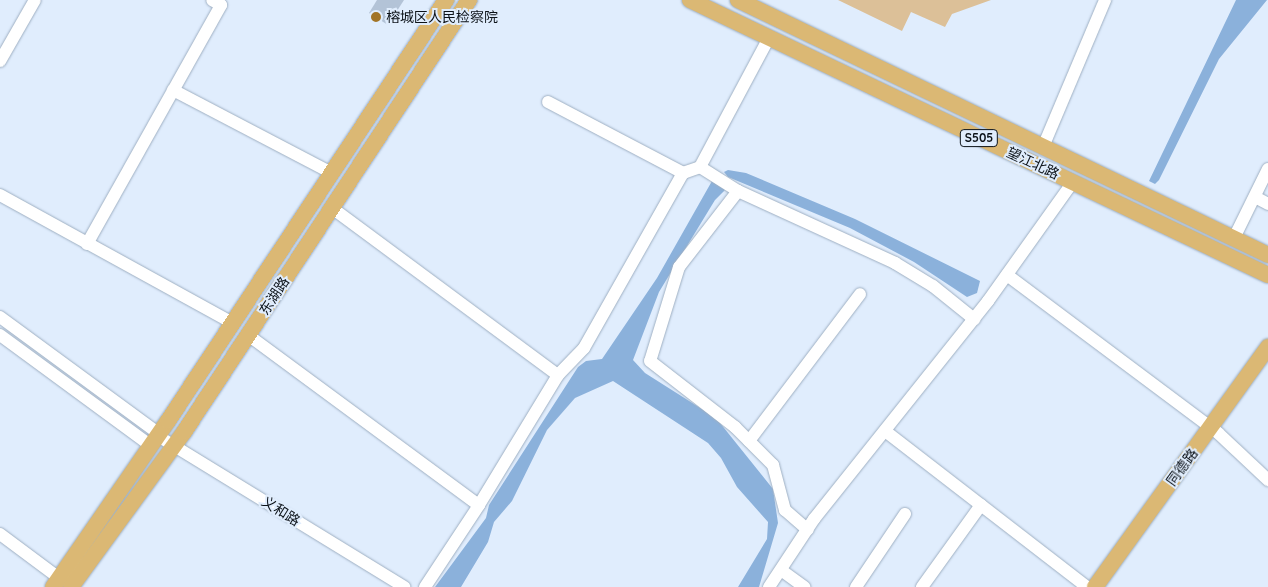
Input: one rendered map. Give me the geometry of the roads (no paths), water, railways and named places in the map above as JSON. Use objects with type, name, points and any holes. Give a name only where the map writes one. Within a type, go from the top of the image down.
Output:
[{"type":"main road","name":"东湖路","points":[[61,584],[446,0]]},
{"type":"main road","name":"东湖路","points":[[61,584],[175,446],[469,0]]},
{"type":"main road","name":"望江北路","points":[[690,0],[1268,275]]},
{"type":"main road","name":"望江北路","points":[[738,0],[1268,255]]},
{"type":"main road","name":"同德路","points":[[1107,587],[1268,347]]},
{"type":"main road","name":"同德路","points":[[1095,587],[1214,430],[1268,364]]},
{"type":"street","points":[[0,61],[35,0]]},
{"type":"street","points":[[87,244],[221,5],[212,0]]},
{"type":"street","points":[[1043,147],[1061,110],[1105,0]]},
{"type":"street","points":[[424,587],[480,505],[558,376],[584,348],[683,173],[700,167],[769,38]]},
{"type":"street","points":[[173,90],[332,173]]},
{"type":"street","points":[[548,102],[683,173]]},
{"type":"street","points":[[700,167],[738,191],[895,263],[933,286],[974,319]]},
{"type":"street","points":[[1234,238],[1268,170]]},
{"type":"street","points":[[769,587],[808,530],[974,319],[1073,182]]},
{"type":"street","points":[[738,191],[679,267],[650,361],[749,441],[773,465],[786,513],[808,530]]},
{"type":"street","points":[[0,195],[233,323]]},
{"type":"street","points":[[1255,197],[1268,204]]},
{"type":"street","points":[[332,208],[558,376]]},
{"type":"street","points":[[1007,275],[1214,430],[1268,480]]},
{"type":"street","points":[[749,441],[860,294]]},
{"type":"street","points":[[0,318],[156,438]]},
{"type":"street","points":[[0,335],[156,438]]},
{"type":"street","points":[[248,335],[480,505]]},
{"type":"street","points":[[885,431],[1086,587]]},
{"type":"street","name":"义和路","points":[[156,438],[175,446],[404,587]]},
{"type":"street","points":[[927,585],[980,505]]},
{"type":"street","points":[[856,587],[905,514]]},
{"type":"street","points":[[0,534],[61,584]]},
{"type":"street","points":[[781,570],[804,587]]},
{"type":"water","points":[[1236,0],[1267,0],[1219,59],[1159,180],[1155,184],[1149,181]]},
{"type":"water","points":[[728,170],[746,173],[855,219],[980,281],[977,293],[967,297],[914,262],[850,228],[728,177],[724,172]]},
{"type":"water","points":[[712,181],[725,190],[715,200],[659,292],[633,360],[645,373],[716,418],[773,489],[778,523],[759,587],[738,587],[767,539],[768,522],[737,487],[721,458],[708,443],[613,381],[575,398],[547,430],[512,501],[494,522],[488,542],[461,587],[435,587],[486,518],[489,505],[578,367],[586,361],[602,359],[657,278]]},
{"type":"place","name":"榕城区人民检察院","points":[[376,17]]}]
